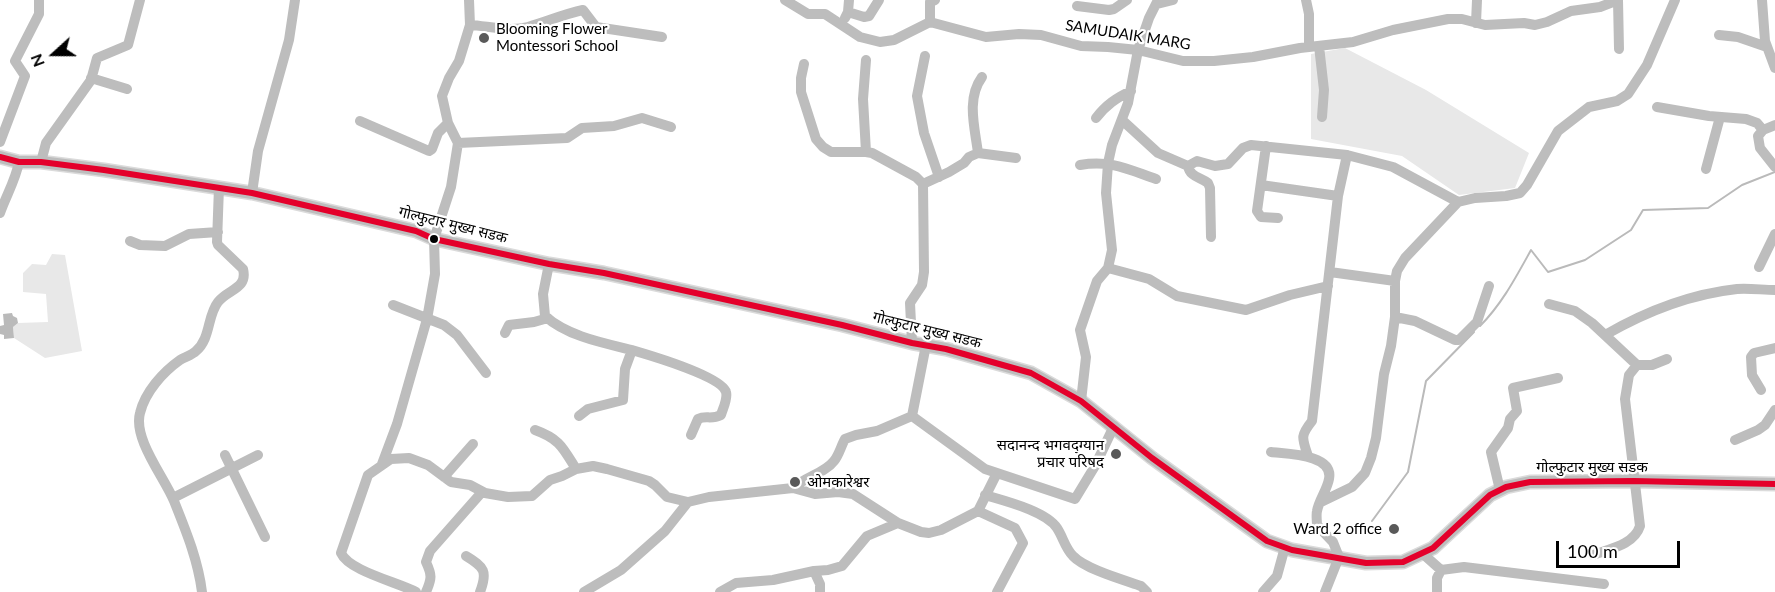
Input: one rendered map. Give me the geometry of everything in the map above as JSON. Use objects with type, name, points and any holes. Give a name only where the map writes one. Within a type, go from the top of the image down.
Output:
[{"type":"main road","name":"गोल्फुटार मुख्य सडक","points":[[0,157],[19,162],[41,162],[252,193],[549,264],[604,273],[946,349],[1031,373],[1081,401],[1152,458],[1267,541],[1285,547],[1366,563],[1403,562],[1433,548],[1490,495],[1506,487],[1530,482],[1634,481],[1775,484]]},
{"type":"street","points":[[0,142],[25,76],[15,61],[39,14],[39,0]]},
{"type":"street","points":[[41,162],[46,143],[91,78],[97,58],[128,45],[140,0]]},
{"type":"street","points":[[252,193],[258,151],[289,40],[295,0]]},
{"type":"street","points":[[382,464],[397,424],[427,318],[435,274],[434,238],[451,187],[458,142],[448,123],[442,96],[459,61],[470,24],[468,0]]},
{"type":"street","points":[[785,0],[808,14],[825,14],[860,37],[880,42],[894,40],[930,22],[932,1],[918,0]]},
{"type":"street","points":[[842,24],[848,12],[849,0]]},
{"type":"street","points":[[848,12],[864,17],[869,16],[879,0]]},
{"type":"street","points":[[1077,6],[1109,10],[1127,0]]},
{"type":"street","points":[[1081,401],[1086,357],[1080,330],[1097,281],[1108,268],[1112,250],[1106,193],[1112,145],[1128,103],[1138,50],[1149,18],[1157,2],[1173,0]]},
{"type":"street","points":[[1306,0],[1324,90],[1322,117]]},
{"type":"street","points":[[1476,23],[1477,0]]},
{"type":"street","points":[[1618,0],[1619,49]]},
{"type":"street","name":"SAMUDAIK MARG","points":[[930,22],[986,37],[1019,33],[1041,35],[1081,46],[1138,50],[1183,61],[1214,61],[1353,42],[1393,30],[1448,19],[1462,19],[1485,25],[1524,23],[1535,25],[1571,11],[1600,7],[1618,0]]},
{"type":"street","points":[[1321,502],[1352,487],[1365,473],[1376,438],[1384,374],[1391,346],[1395,317],[1395,281],[1397,271],[1405,258],[1458,202],[1520,193],[1558,131],[1589,107],[1617,101],[1628,94],[1647,65],[1675,0]]},
{"type":"street","points":[[1762,0],[1765,41],[1774,62]]},
{"type":"street","points":[[470,24],[512,29],[527,27],[583,10],[596,27],[662,37]]},
{"type":"street","points":[[1719,35],[1738,37],[1767,47]]},
{"type":"street","points":[[925,56],[917,96],[924,133],[939,177]]},
{"type":"street","points":[[866,60],[863,99],[866,152]]},
{"type":"street","points":[[804,64],[801,92],[816,139],[823,147],[831,152],[866,152],[916,177],[922,184],[924,272],[922,285],[909,303],[912,343]]},
{"type":"street","points":[[978,153],[972,105],[982,77]]},
{"type":"street","points":[[91,78],[127,88]]},
{"type":"street","points":[[1096,118],[1104,107],[1131,91]]},
{"type":"street","points":[[1657,107],[1746,119],[1756,123],[1763,130]]},
{"type":"street","points":[[1706,169],[1720,117]]},
{"type":"street","points":[[458,142],[567,138],[582,128],[614,126],[642,118],[671,127]]},
{"type":"street","points":[[1122,120],[1158,153],[1188,166]]},
{"type":"street","points":[[360,121],[427,151],[432,149],[438,133],[448,123]]},
{"type":"street","points":[[1775,125],[1763,130],[1758,136],[1760,148],[1775,167]]},
{"type":"street","points":[[1188,166],[1197,160],[1215,166],[1228,164],[1243,148],[1251,145],[1347,155],[1393,167],[1458,202]]},
{"type":"street","points":[[1266,146],[1257,206],[1258,214],[1261,217],[1278,218]]},
{"type":"street","points":[[922,184],[939,177],[978,153],[1016,158]]},
{"type":"street","points":[[1308,456],[1302,432],[1312,421],[1338,196],[1347,155]]},
{"type":"street","points":[[0,213],[9,188],[17,175],[19,162]]},
{"type":"street","points":[[1080,165],[1096,162],[1108,163],[1156,179]]},
{"type":"street","points":[[1188,166],[1189,171],[1208,183],[1210,188],[1211,237]]},
{"type":"street","points":[[1261,185],[1338,196]]},
{"type":"street","points":[[202,592],[192,547],[173,498],[145,445],[138,426],[145,399],[166,371],[196,351],[203,341],[212,312],[218,302],[244,281],[243,269],[217,242],[219,187]]},
{"type":"street","points":[[130,241],[165,246],[189,234],[218,232]]},
{"type":"street","points":[[1759,267],[1775,234]]},
{"type":"street","points":[[549,264],[543,294],[545,316],[565,330],[677,364],[719,382],[726,389],[727,396],[721,415],[713,419],[703,416],[698,418],[691,435]]},
{"type":"street","points":[[1108,268],[1149,279],[1177,296],[1246,310],[1290,295],[1328,286]]},
{"type":"street","points":[[1330,272],[1395,281]]},
{"type":"street","points":[[1395,317],[1415,321],[1459,340],[1477,322],[1489,286]]},
{"type":"street","points":[[1605,336],[1651,312],[1701,296],[1739,289],[1775,290]]},
{"type":"street","points":[[1549,304],[1575,311],[1592,323],[1637,365],[1652,365],[1667,359]]},
{"type":"street","points":[[393,305],[444,325],[457,335],[486,373]]},
{"type":"street","points":[[504,333],[509,324],[534,322],[548,318]]},
{"type":"street","points":[[912,416],[926,345]]},
{"type":"street","points":[[1761,390],[1752,375],[1751,357],[1754,353],[1775,348]]},
{"type":"street","points":[[579,416],[588,409],[623,400],[626,369],[632,350]]},
{"type":"street","points":[[1593,555],[1631,540],[1638,534],[1640,526],[1625,399],[1629,375],[1637,365]]},
{"type":"street","points":[[1500,490],[1491,453],[1508,428],[1510,419],[1518,411],[1513,388],[1558,378]]},
{"type":"street","points":[[1735,440],[1765,425],[1775,410]]},
{"type":"street","points":[[912,416],[985,469],[1075,499],[1095,466],[1114,426]]},
{"type":"street","points":[[794,488],[801,481],[829,466],[836,459],[845,439],[877,431],[912,416]]},
{"type":"street","points":[[535,430],[560,443],[576,469]]},
{"type":"street","points":[[444,477],[472,444]]},
{"type":"street","points":[[1271,452],[1308,456],[1322,462],[1327,468],[1330,477],[1317,510],[1317,525],[1333,542],[1339,557],[1325,592]]},
{"type":"street","points":[[225,454],[265,537]]},
{"type":"street","points":[[173,498],[258,455]]},
{"type":"street","points":[[416,592],[358,567],[345,560],[341,553],[368,476],[391,459],[410,459],[429,465],[451,482],[470,485],[482,492],[508,497],[532,496],[550,480],[576,469],[593,466],[649,482],[667,497],[688,502],[709,497],[794,488],[815,494],[838,492],[853,494],[898,523],[913,530],[929,533],[941,530],[978,511],[997,473]]},
{"type":"street","points":[[426,592],[431,580],[426,562],[430,551],[482,492]]},
{"type":"street","points":[[985,495],[1020,505],[1046,518],[1056,526],[1073,556],[1085,565],[1141,586],[1147,592]]},
{"type":"street","points":[[584,592],[621,570],[665,531],[688,502]]},
{"type":"street","points":[[978,511],[1015,528],[1023,543],[997,592]]},
{"type":"street","points":[[720,592],[736,583],[773,580],[842,566],[867,536],[898,523]]},
{"type":"street","points":[[1263,592],[1277,576],[1285,547]]},
{"type":"street","points":[[1422,553],[1441,570],[1464,567],[1604,584]]},
{"type":"street","points":[[466,556],[484,570],[480,592]]},
{"type":"street","points":[[1437,592],[1437,578],[1441,570]]},
{"type":"street","points":[[814,571],[820,584],[820,592]]},
{"type":"shaded area","points":[[1345,48],[1426,90],[1529,153],[1515,188],[1459,195],[1402,156],[1311,139],[1311,54]]},
{"type":"shaded area","points":[[52,254],[65,255],[82,351],[45,358],[14,338],[13,327],[18,323],[48,322],[46,294],[23,292],[23,273],[32,264],[46,265]]},
{"type":"shaded area","points":[[12,313],[18,323],[13,327],[14,338],[4,339],[4,335],[0,334],[0,326],[4,325],[3,314]]},
{"type":"waterway","points":[[1480,326],[1502,299],[1531,250],[1548,272],[1585,260],[1631,230],[1643,210],[1708,208],[1742,185],[1775,172]]},
{"type":"waterway","points":[[1372,521],[1408,472],[1426,381],[1474,332]]},
{"type":"transit line","points":[[0,157],[19,162],[41,162],[104,170],[252,193],[416,231],[434,239],[549,264],[604,273],[946,349],[1031,373],[1081,401],[1152,458],[1267,541],[1292,550],[1366,563],[1403,562],[1433,548],[1490,495],[1506,487],[1530,482],[1634,481],[1775,484]]},
{"type":"place","name":"Blooming Flower Montessori School","points":[[484,38]]},
{"type":"place","name":"सदानन्द भगवद्ग्यान प्रचार परिषद","points":[[1116,454]]},
{"type":"place","name":"ओमकारेश्वर","points":[[795,482]]},
{"type":"place","name":"Ward 2 office","points":[[1394,529]]}]
